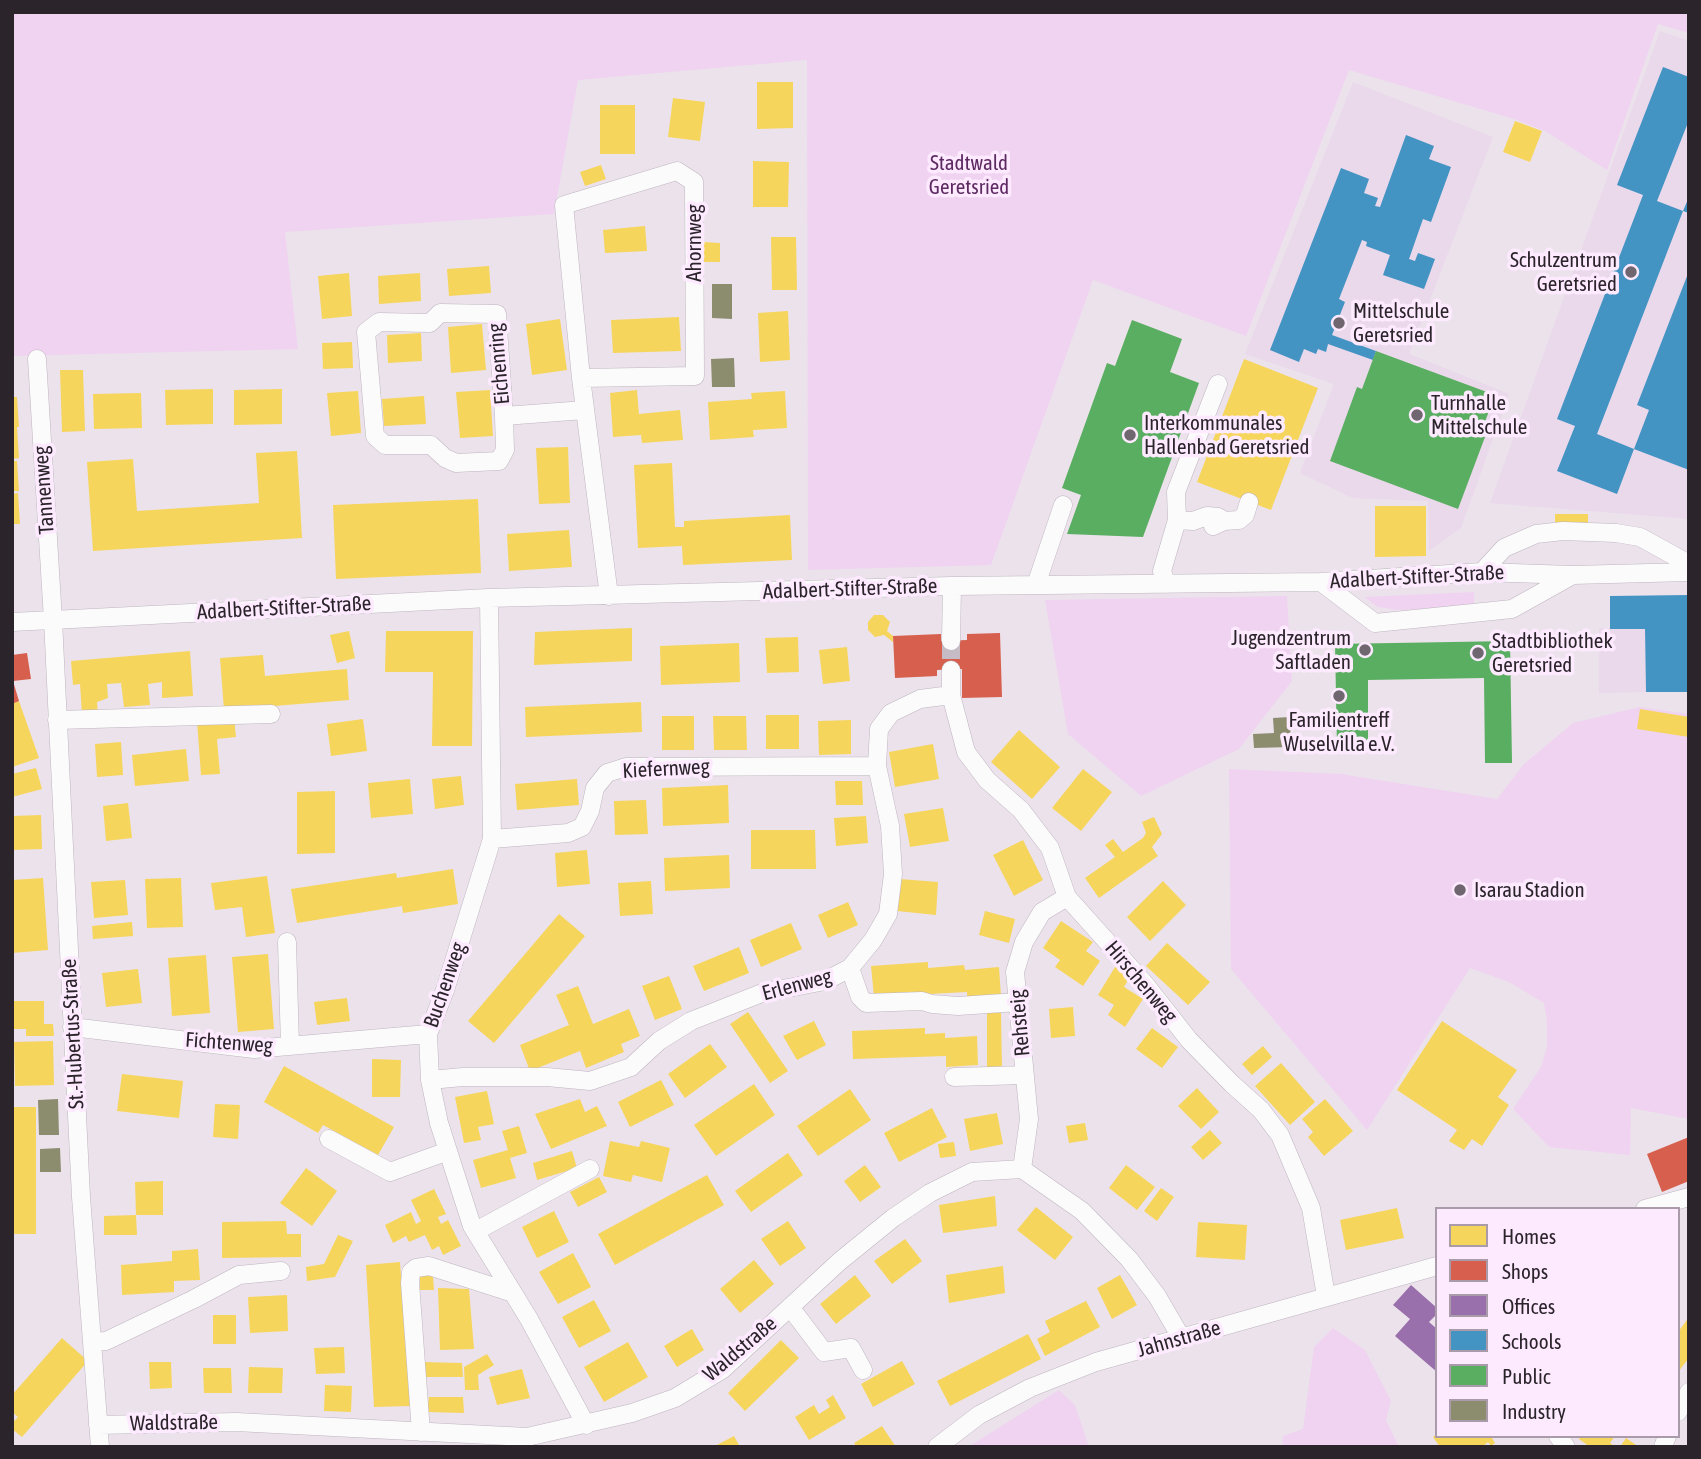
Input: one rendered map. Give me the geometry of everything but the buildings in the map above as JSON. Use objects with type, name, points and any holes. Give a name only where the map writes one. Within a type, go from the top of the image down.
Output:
[{"type":"street","name":"Ahornweg","points":[[581,378],[695,376],[694,182],[677,171],[564,205],[581,378],[610,596]]},
{"type":"street","name":"Eichenring","points":[[440,313],[497,314],[504,416],[506,450],[499,461],[456,463],[445,458],[430,445],[385,445],[375,436],[366,332],[379,321],[430,323],[440,313]]},
{"type":"street","name":"Tannenweg","points":[[37,359],[53,620]]},
{"type":"street","points":[[1166,584],[1162,571],[1185,521],[1177,492],[1218,384]]},
{"type":"street","name":"Eichenring","points":[[504,416],[585,410]]},
{"type":"street","points":[[1185,521],[1206,516],[1219,517],[1224,521],[1239,520],[1245,514],[1249,502]]},
{"type":"street","points":[[1036,585],[1063,505]]},
{"type":"street","points":[[1482,572],[1504,548],[1536,534],[1563,531],[1616,533],[1640,537],[1689,564]]},
{"type":"street","name":"Adalbert-Stifter-Straße","points":[[12,622],[489,598],[952,586],[1321,582],[1482,572],[1572,575],[1689,572]]},
{"type":"street","points":[[1321,582],[1374,623],[1512,609],[1572,575]]},
{"type":"street","points":[[951,641],[952,586]]},
{"type":"street","name":"Buchenweg","points":[[489,598],[492,839],[445,990],[428,1034],[430,1080],[439,1123],[476,1231],[586,1425]]},
{"type":"street","name":"St.-Hubertus-Straße","points":[[53,620],[81,1197],[100,1447]]},
{"type":"street","name":"Hirschenweg","points":[[951,670],[951,695],[966,752],[987,780],[1021,810],[1050,848],[1067,897],[1145,985],[1189,1040],[1262,1110],[1280,1135],[1311,1208],[1326,1296]]},
{"type":"street","name":"Erlenweg","points":[[430,1080],[463,1077],[547,1077],[590,1081],[631,1066],[659,1041],[691,1021],[762,993],[825,981],[850,968],[873,940],[888,914],[893,874],[890,826],[877,766],[879,729],[891,713],[920,699],[951,695]]},
{"type":"street","points":[[57,720],[271,715]]},
{"type":"street","name":"Kiefernweg","points":[[492,839],[568,833],[582,827],[590,811],[595,788],[607,772],[626,767],[877,766]]},
{"type":"street","name":"Rehsteig","points":[[1022,1169],[1029,1119],[1015,972],[1024,942],[1042,912],[1067,897]]},
{"type":"street","points":[[287,942],[290,1046]]},
{"type":"street","points":[[850,968],[860,997],[866,1003],[922,1001],[958,1006],[1018,1002]]},
{"type":"street","name":"Fichtenweg","points":[[72,1027],[254,1049],[428,1034]]},
{"type":"street","points":[[954,1077],[1025,1075]]},
{"type":"street","points":[[329,1139],[390,1172],[448,1151]]},
{"type":"street","points":[[476,1231],[590,1169]]},
{"type":"street","points":[[1022,1169],[1082,1211],[1129,1259],[1157,1296],[1182,1339]]},
{"type":"street","name":"Waldstraße","points":[[99,1425],[236,1422],[527,1437],[632,1413],[675,1398],[723,1369],[840,1261],[893,1218],[930,1193],[972,1172],[1022,1169]]},
{"type":"street","points":[[1652,1207],[1689,1197]]},
{"type":"street","points":[[421,1432],[411,1272],[416,1268],[429,1266],[513,1293]]},
{"type":"street","name":"Jahnstraße","points":[[937,1447],[979,1415],[1030,1388],[1096,1362],[1435,1267]]},
{"type":"street","points":[[92,1342],[106,1341],[239,1275],[281,1271]]},
{"type":"street","points":[[790,1307],[824,1352],[851,1348],[863,1370]]},
{"type":"street","points":[[1680,1408],[1689,1392]]},
{"type":"shaded area","name":"Schulzentrum Geretsried","points":[[1660,31],[1689,41],[1689,519],[1490,503]]},
{"type":"shaded area","name":"Mittelschule Geretsried","points":[[1353,82],[1493,137],[1409,354],[1509,394],[1461,528],[1429,551],[1428,501],[1353,498],[1300,473],[1334,384],[1245,354]]},
{"type":"shaded area","points":[[1599,628],[1645,629],[1646,692],[1599,693]]},
{"type":"green space","name":"Stadtwald Geretsried","points":[[12,12],[1689,12],[1689,33],[1658,24],[1607,170],[1545,131],[1514,119],[1349,70],[1246,336],[1093,280],[991,565],[808,570],[807,60],[578,80],[554,214],[285,232],[298,349],[12,356]]},
{"type":"green space","points":[[1474,592],[1474,607],[1397,610],[1378,607],[1364,597]]},
{"type":"green space","points":[[1287,596],[1292,681],[1239,749],[1141,796],[1068,734],[1045,600]]},
{"type":"green space","name":"Isarau Stadion","points":[[1640,707],[1689,714],[1689,1119],[1631,1108],[1630,1155],[1549,1147],[1513,1109],[1541,1067],[1547,1047],[1544,1003],[1509,982],[1470,968],[1367,1130],[1231,969],[1229,769],[1341,774],[1497,799],[1524,764],[1573,723]]},
{"type":"green space","points":[[1333,1328],[1365,1350],[1391,1401],[1386,1420],[1399,1447],[1282,1447],[1283,1436],[1303,1429],[1314,1347]]},
{"type":"green space","points":[[1059,1390],[1075,1405],[1089,1447],[968,1447]]},
{"type":"tunnel","points":[[951,641],[951,670]]},
{"type":"place","name":"Schulzentrum Geretsried","points":[[1631,272]]},
{"type":"place","name":"Mittelschule Geretsried","points":[[1339,323]]},
{"type":"place","name":"Turnhalle Mittelschule","points":[[1417,415]]},
{"type":"place","name":"Interkommunales Hallenbad Geretsried","points":[[1130,435]]},
{"type":"place","name":"Jugendzentrum Saftladen","points":[[1365,650]]},
{"type":"place","name":"Stadtbibliothek Geretsried","points":[[1478,653]]},
{"type":"place","name":"Familientreff Wuselvilla e.V.","points":[[1339,696]]},
{"type":"place","name":"Isarau Stadion","points":[[1460,890]]}]
